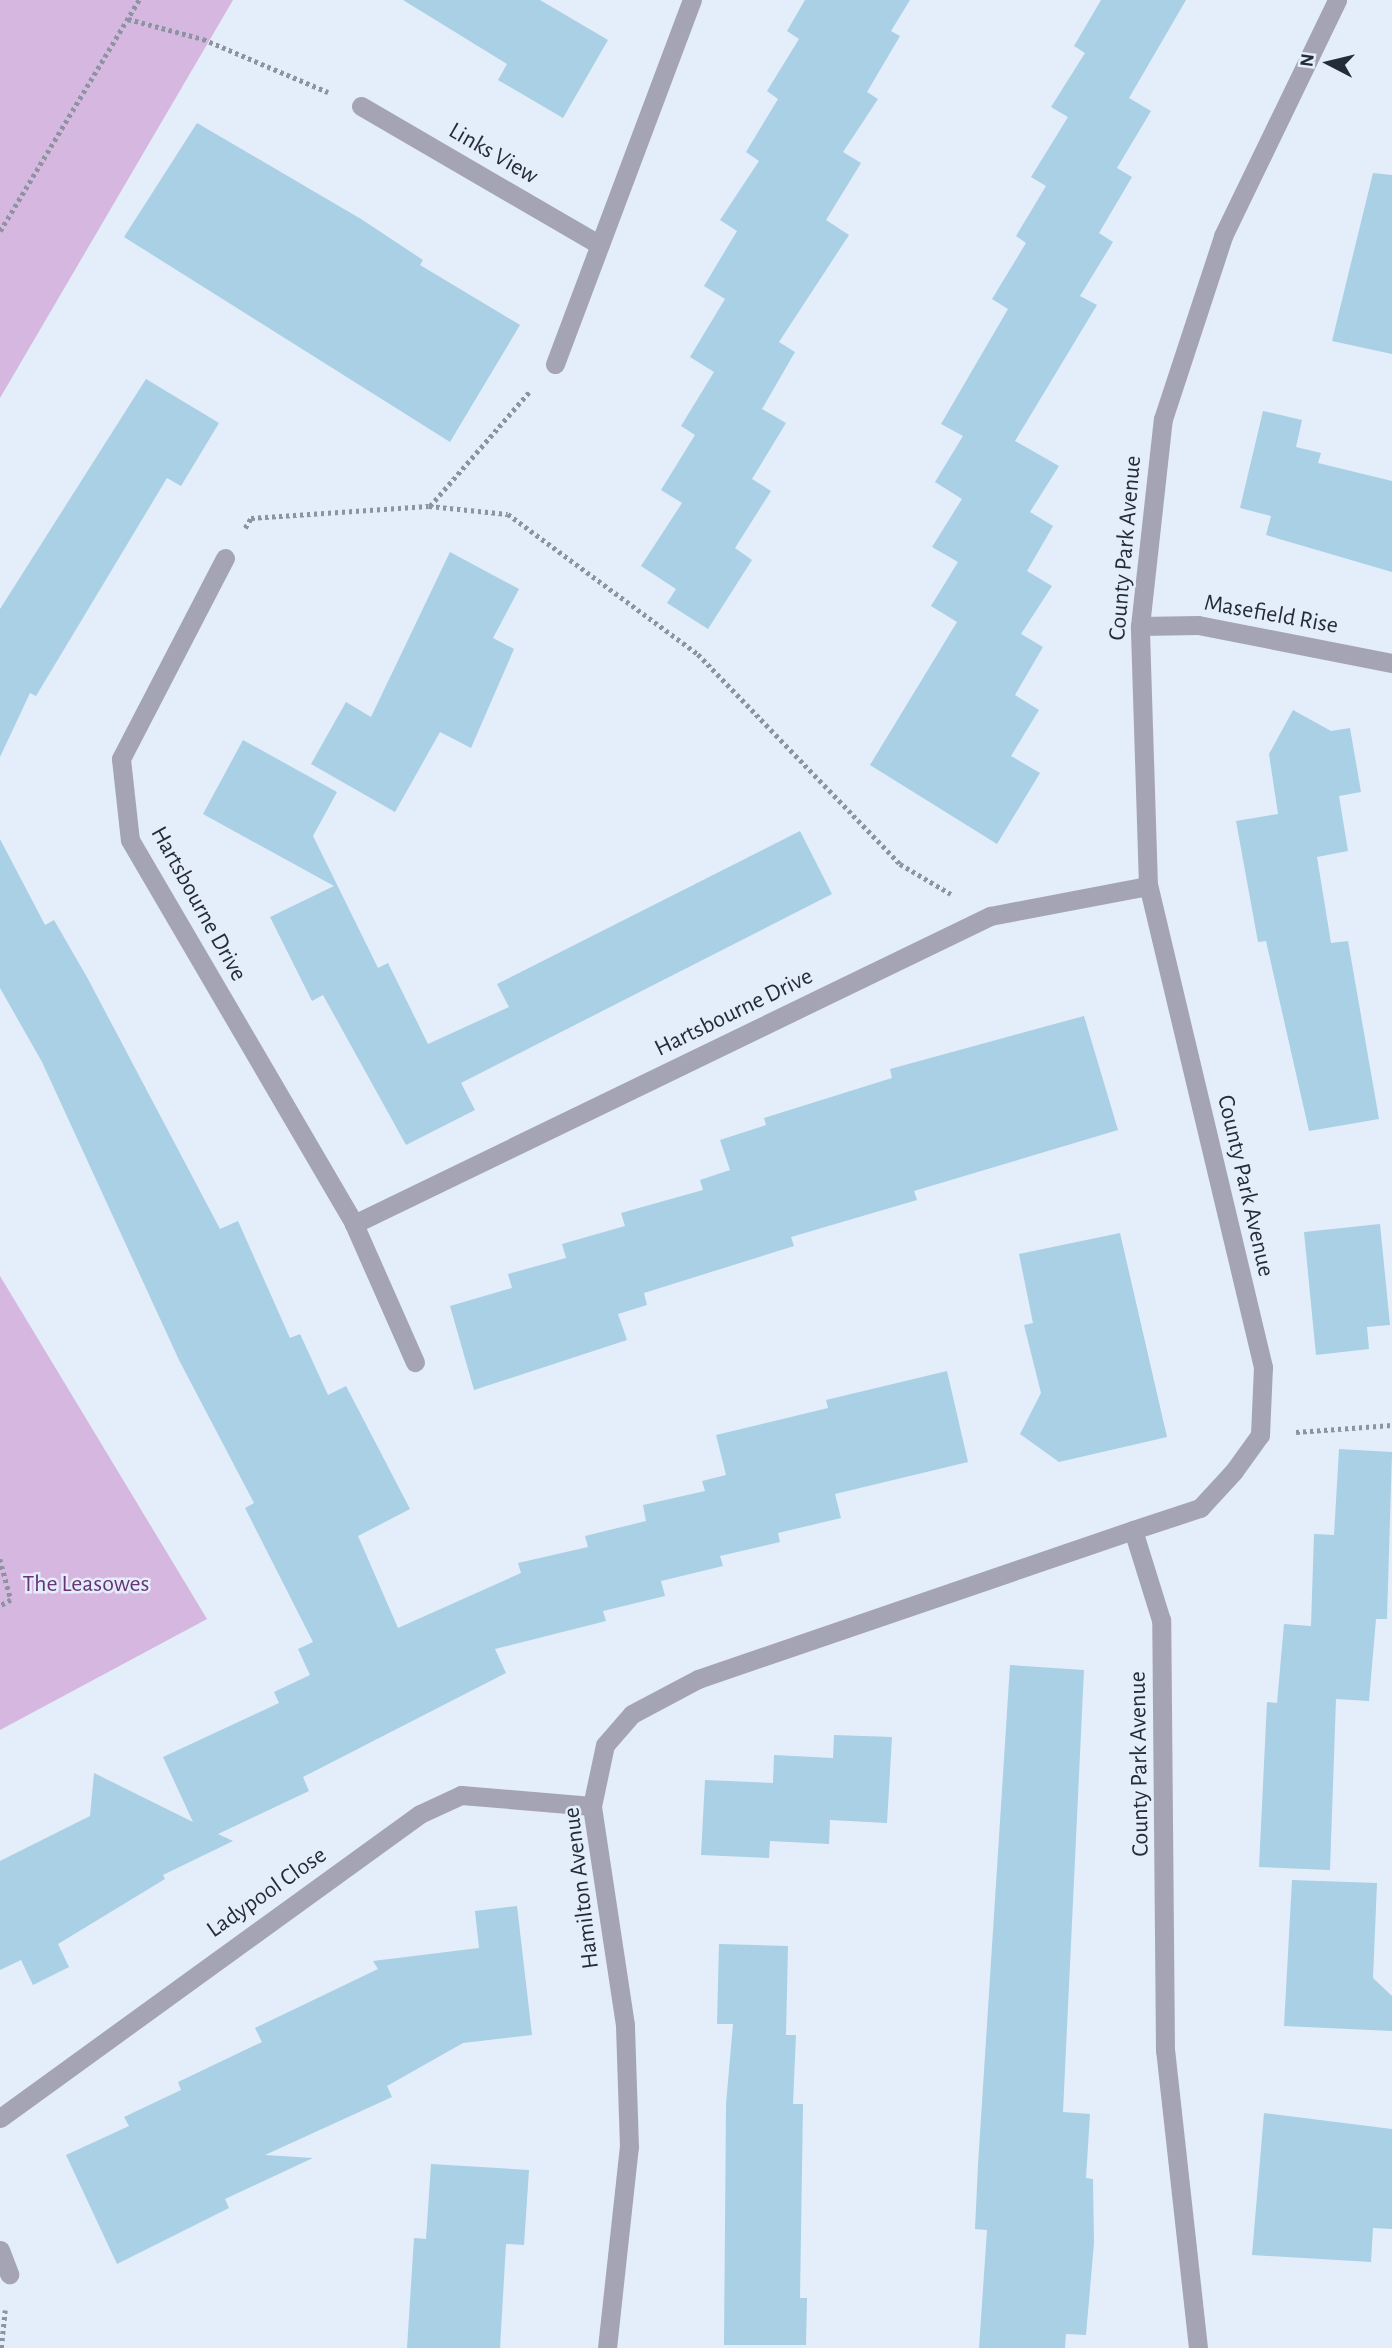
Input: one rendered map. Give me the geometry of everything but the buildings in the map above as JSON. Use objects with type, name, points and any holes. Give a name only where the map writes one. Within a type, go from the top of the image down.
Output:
[{"type":"street","points":[[555,364],[692,0]]},
{"type":"street","name":"County Park Avenue","points":[[1260,1435],[1263,1367],[1149,886],[1140,626],[1163,419],[1223,236],[1337,0]]},
{"type":"street","name":"Links View","points":[[361,106],[600,245]]},
{"type":"street","name":"Hartsbourne Drive","points":[[225,558],[121,758],[130,840],[355,1224],[415,1362]]},
{"type":"street","name":"Masefield Rise","points":[[1140,626],[1198,625],[1392,663]]},
{"type":"street","name":"Hartsbourne Drive","points":[[355,1224],[990,916],[1149,886]]},
{"type":"street","points":[[1133,1530],[1200,1508],[1260,1435]]},
{"type":"street","name":"County Park Avenue","points":[[1133,1530],[1161,1620],[1165,2051],[1198,2348]]},
{"type":"street","name":"Hamilton Avenue","points":[[607,2348],[628,2133],[625,2025],[592,1806],[605,1745],[632,1714],[698,1679],[1133,1530]]},
{"type":"street","name":"Ladypool Close","points":[[0,2118],[420,1814],[461,1795],[592,1806]]},
{"type":"street","points":[[0,2250],[9,2274]]},
{"type":"path","points":[[0,231],[139,0]]},
{"type":"path","points":[[128,19],[204,39],[361,106]]},
{"type":"path","points":[[429,506],[555,364]]},
{"type":"path","points":[[225,558],[251,518],[429,506],[508,514],[698,654],[900,864],[990,916]]},
{"type":"path","points":[[1260,1435],[1392,1424]]},
{"type":"path","points":[[0,1559],[11,1600],[0,1606]]},
{"type":"green space","points":[[0,0],[233,0],[0,398]]},
{"type":"green space","name":"The Leasowes","points":[[0,1276],[207,1619],[0,1730]]}]
